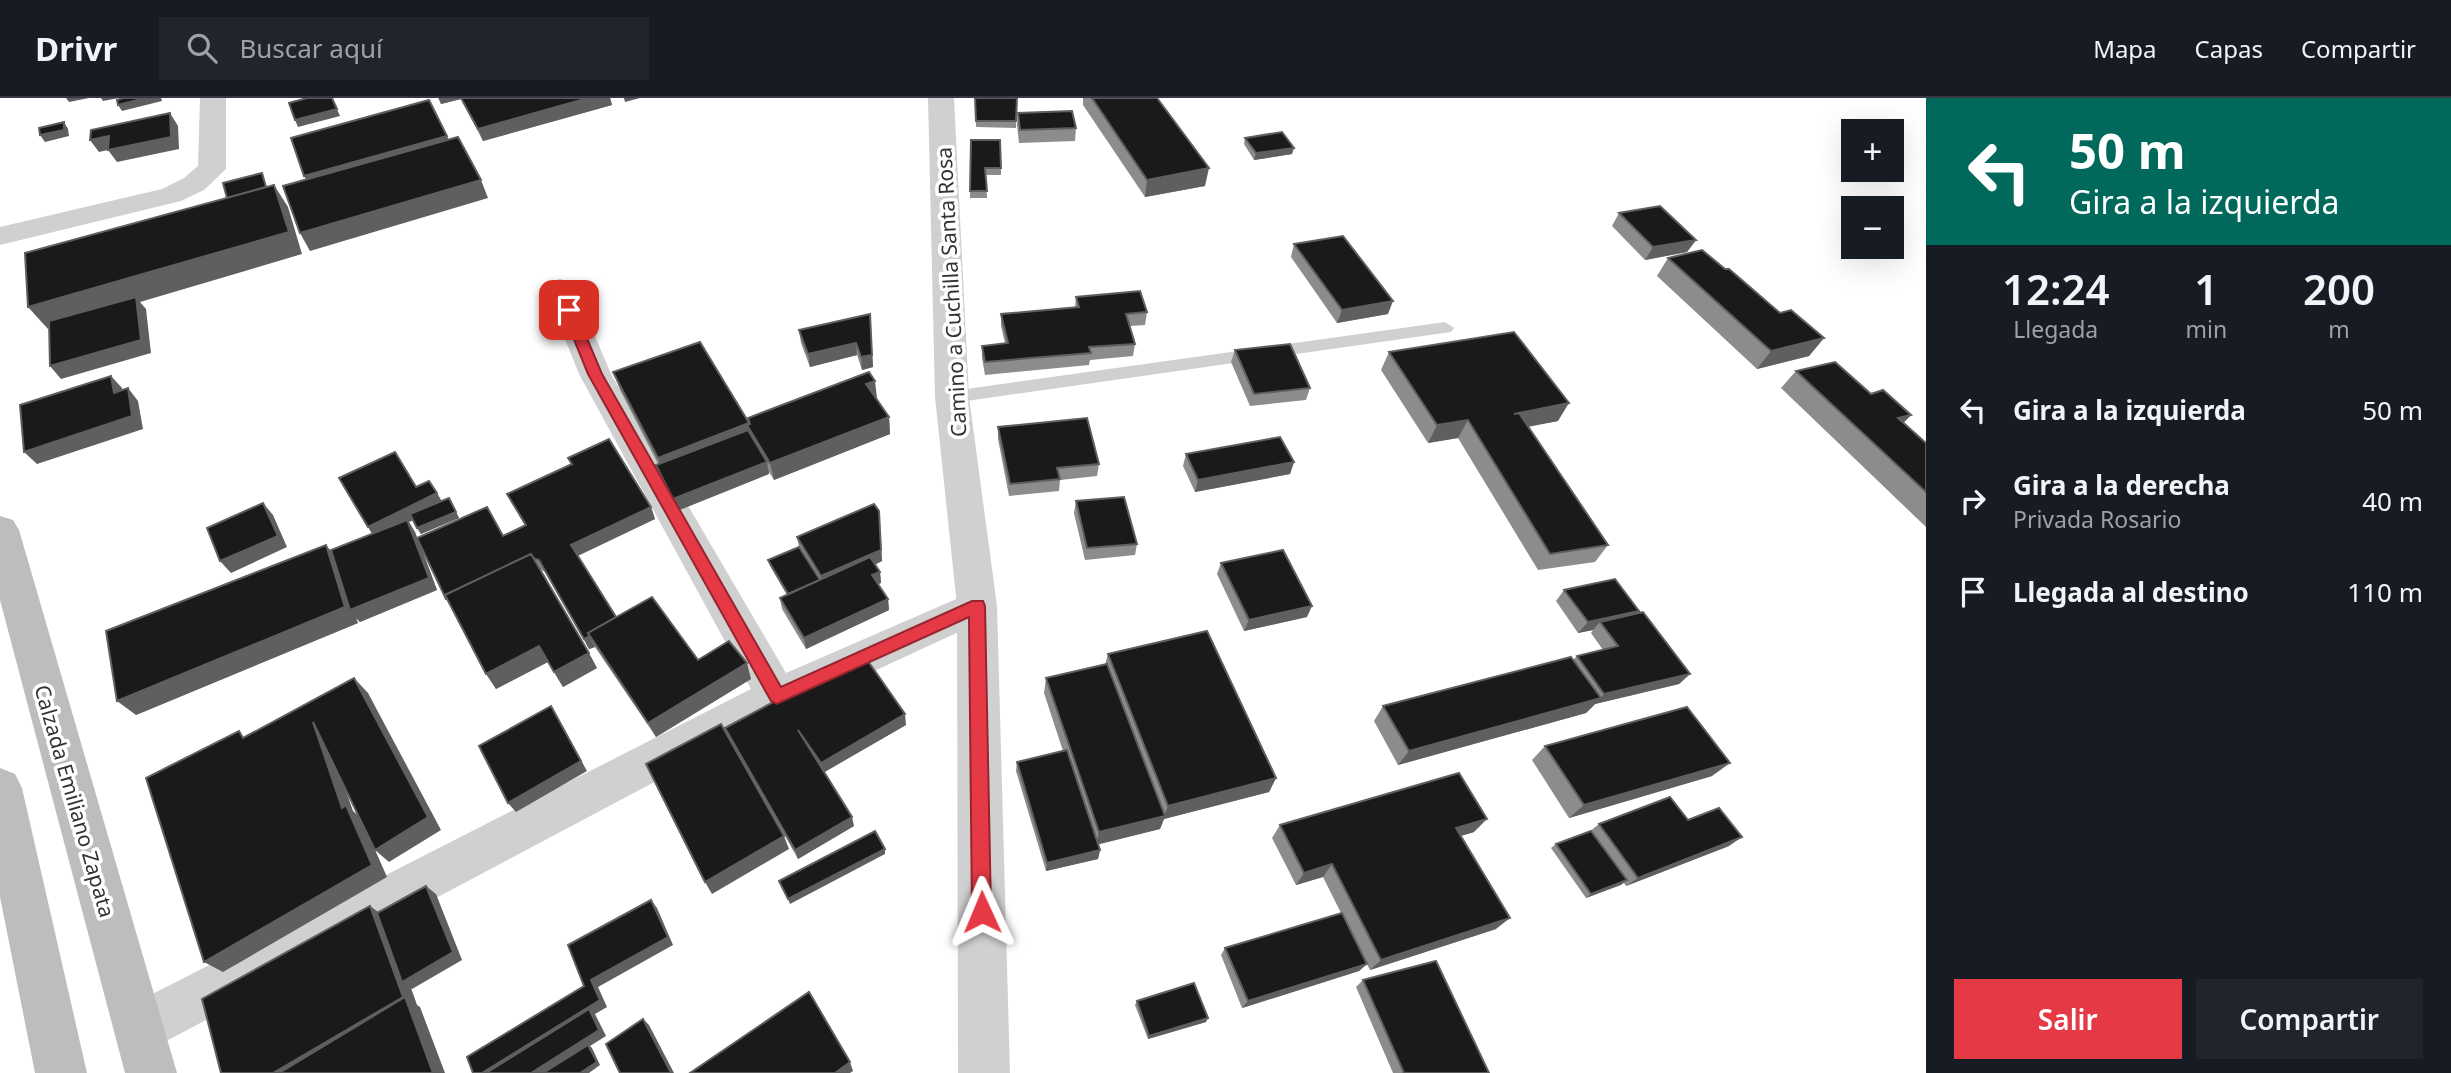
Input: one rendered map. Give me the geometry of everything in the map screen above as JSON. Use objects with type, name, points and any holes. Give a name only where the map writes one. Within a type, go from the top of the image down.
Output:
[{"type":"main road","name":"Calzada Emiliano Zapata","points":[[0,530],[151,1073]]},
{"type":"main road","points":[[0,788],[61,1073]]},
{"type":"street","points":[[0,236],[171,195],[194,184],[212,169],[213,98]]},
{"type":"street","name":"Camino a Cuchilla Santa Rosa","points":[[941,98],[952,397],[977,606],[984,1073]]},
{"type":"street","points":[[560,289],[595,374],[777,696]]},
{"type":"street","points":[[139,1028],[777,696],[977,606]]},
{"type":"lane","points":[[952,397],[1445,328]]},
{"type":"building","points":[[146,98],[118,105],[117,100]]},
{"type":"building","points":[[307,98],[332,98],[337,109],[295,120],[289,103]]},
{"type":"building","points":[[461,98],[588,98],[478,129]]},
{"type":"building","points":[[975,98],[1017,98],[1016,121],[976,121]]},
{"type":"building","points":[[1092,98],[1157,98],[1209,168],[1147,180]]},
{"type":"building","points":[[429,100],[447,136],[304,176],[291,138]]},
{"type":"building","points":[[1072,111],[1076,128],[1020,130],[1018,113]]},
{"type":"building","points":[[170,113],[171,137],[108,150],[109,136],[90,140],[91,130]]},
{"type":"building","points":[[64,122],[64,130],[40,135],[39,128]]},
{"type":"building","points":[[1282,132],[1294,148],[1256,153],[1245,138]]},
{"type":"building","points":[[458,137],[481,180],[300,233],[283,186]]},
{"type":"building","points":[[971,140],[1000,140],[1001,168],[985,168],[987,191],[970,191]]},
{"type":"building","points":[[262,173],[266,187],[227,198],[223,183]]},
{"type":"building","points":[[274,185],[289,232],[28,307],[25,253]]},
{"type":"building","points":[[1660,206],[1696,240],[1653,247],[1619,213]]},
{"type":"building","points":[[1343,236],[1393,301],[1342,310],[1294,244]]},
{"type":"building","points":[[1702,250],[1725,269],[1729,269],[1780,313],[1791,310],[1824,338],[1771,351],[1668,258]]},
{"type":"building","points":[[1140,291],[1147,312],[1126,314],[1135,344],[1089,347],[1091,353],[985,362],[982,346],[1008,343],[1001,314],[1079,307],[1076,297]]},
{"type":"building","points":[[136,297],[141,340],[50,366],[49,321]]},
{"type":"building","points":[[870,314],[872,355],[861,357],[856,343],[808,354],[799,330]]},
{"type":"building","points":[[1514,332],[1569,403],[1519,413],[1608,545],[1550,554],[1468,420],[1437,425],[1389,352]]},
{"type":"building","points":[[700,342],[749,423],[658,458],[613,372]]},
{"type":"building","points":[[1290,344],[1310,388],[1254,394],[1235,350]]},
{"type":"building","points":[[1835,362],[1871,394],[1883,390],[1911,415],[1898,418],[1926,443],[1926,492],[1796,371]]},
{"type":"building","points":[[869,372],[875,381],[866,384],[889,417],[770,463],[747,425],[750,424],[748,418]]},
{"type":"building","points":[[111,376],[114,393],[128,388],[132,416],[24,452],[20,405]]},
{"type":"building","points":[[1087,418],[1099,464],[1057,468],[1060,479],[1010,484],[998,427]]},
{"type":"building","points":[[748,430],[767,462],[673,499],[656,465]]},
{"type":"building","points":[[1280,437],[1294,462],[1198,480],[1186,454]]},
{"type":"building","points":[[609,439],[651,507],[571,545],[616,617],[588,633],[590,636],[584,639],[539,560],[531,554],[445,595],[446,599],[417,538],[487,507],[503,536],[526,525],[507,494],[572,464],[568,458]]},
{"type":"building","points":[[395,452],[416,487],[429,481],[437,493],[368,527],[339,478]]},
{"type":"building","points":[[1124,497],[1137,544],[1087,548],[1076,501]]},
{"type":"building","points":[[449,498],[456,512],[417,528],[410,514]]},
{"type":"building","points":[[263,503],[278,536],[220,561],[207,528]]},
{"type":"building","points":[[874,504],[879,511],[881,550],[821,576],[797,537]]},
{"type":"building","points":[[407,520],[429,578],[350,610],[331,550]]},
{"type":"building","points":[[326,545],[345,607],[117,701],[106,631]]},
{"type":"building","points":[[799,547],[820,580],[788,594],[768,560]]},
{"type":"building","points":[[1283,550],[1312,606],[1249,620],[1221,563]]},
{"type":"building","points":[[531,554],[589,653],[554,672],[539,646],[486,674],[445,595]]},
{"type":"building","points":[[870,557],[880,572],[872,575],[888,599],[804,638],[780,598]]},
{"type":"building","points":[[1615,579],[1639,611],[1588,622],[1564,590]]},
{"type":"building","points":[[652,597],[698,660],[729,641],[747,663],[648,723],[588,633]]},
{"type":"building","points":[[1643,612],[1690,674],[1604,694],[1577,656],[1618,646],[1600,622]]},
{"type":"building","points":[[1207,631],[1276,778],[1168,806],[1108,654]]},
{"type":"building","points":[[863,654],[905,714],[821,763],[798,730],[852,817],[795,850],[725,728]]},
{"type":"building","points":[[1571,657],[1601,698],[1409,751],[1383,706]]},
{"type":"building","points":[[1107,664],[1165,816],[1099,832],[1046,678]]},
{"type":"building","points":[[354,678],[428,817],[375,850],[313,722],[342,808],[346,805],[372,865],[204,962],[146,778],[239,731],[243,738]]},
{"type":"building","points":[[551,706],[581,761],[508,803],[479,746]]},
{"type":"building","points":[[1687,707],[1730,763],[1584,805],[1545,746]]},
{"type":"building","points":[[721,724],[784,836],[705,882],[646,764]]},
{"type":"building","points":[[1067,750],[1100,850],[1047,863],[1017,762]]},
{"type":"building","points":[[1459,773],[1487,819],[1456,828],[1510,918],[1381,960],[1332,864],[1304,873],[1280,825]]},
{"type":"building","points":[[1670,797],[1688,820],[1719,808],[1742,837],[1638,878],[1599,824]]},
{"type":"building","points":[[875,831],[885,849],[788,899],[779,881]]},
{"type":"building","points":[[1591,831],[1627,880],[1591,894],[1556,844]]},
{"type":"building","points":[[426,886],[453,952],[402,982],[377,913]]},
{"type":"building","points":[[651,900],[668,937],[591,980],[600,1000],[482,1073],[473,1073],[467,1057],[584,986],[568,945]]},
{"type":"building","points":[[370,906],[403,997],[273,1073],[221,1073],[202,999]]},
{"type":"building","points":[[1342,913],[1367,964],[1248,1001],[1225,948]]},
{"type":"building","points":[[1436,961],[1489,1073],[1404,1073],[1363,980]]},
{"type":"building","points":[[1194,983],[1208,1018],[1149,1036],[1137,1001]]},
{"type":"building","points":[[809,992],[850,1062],[835,1073],[690,1073]]},
{"type":"building","points":[[405,997],[433,1073],[279,1073]]},
{"type":"building","points":[[589,1009],[599,1030],[531,1073],[486,1073]]},
{"type":"building","points":[[643,1019],[671,1073],[620,1073],[606,1044]]},
{"type":"building","points":[[588,1045],[597,1062],[580,1073],[543,1073]]},
{"type":"route","points":[[569,310],[595,374],[777,696],[977,606],[982,912]]}]
